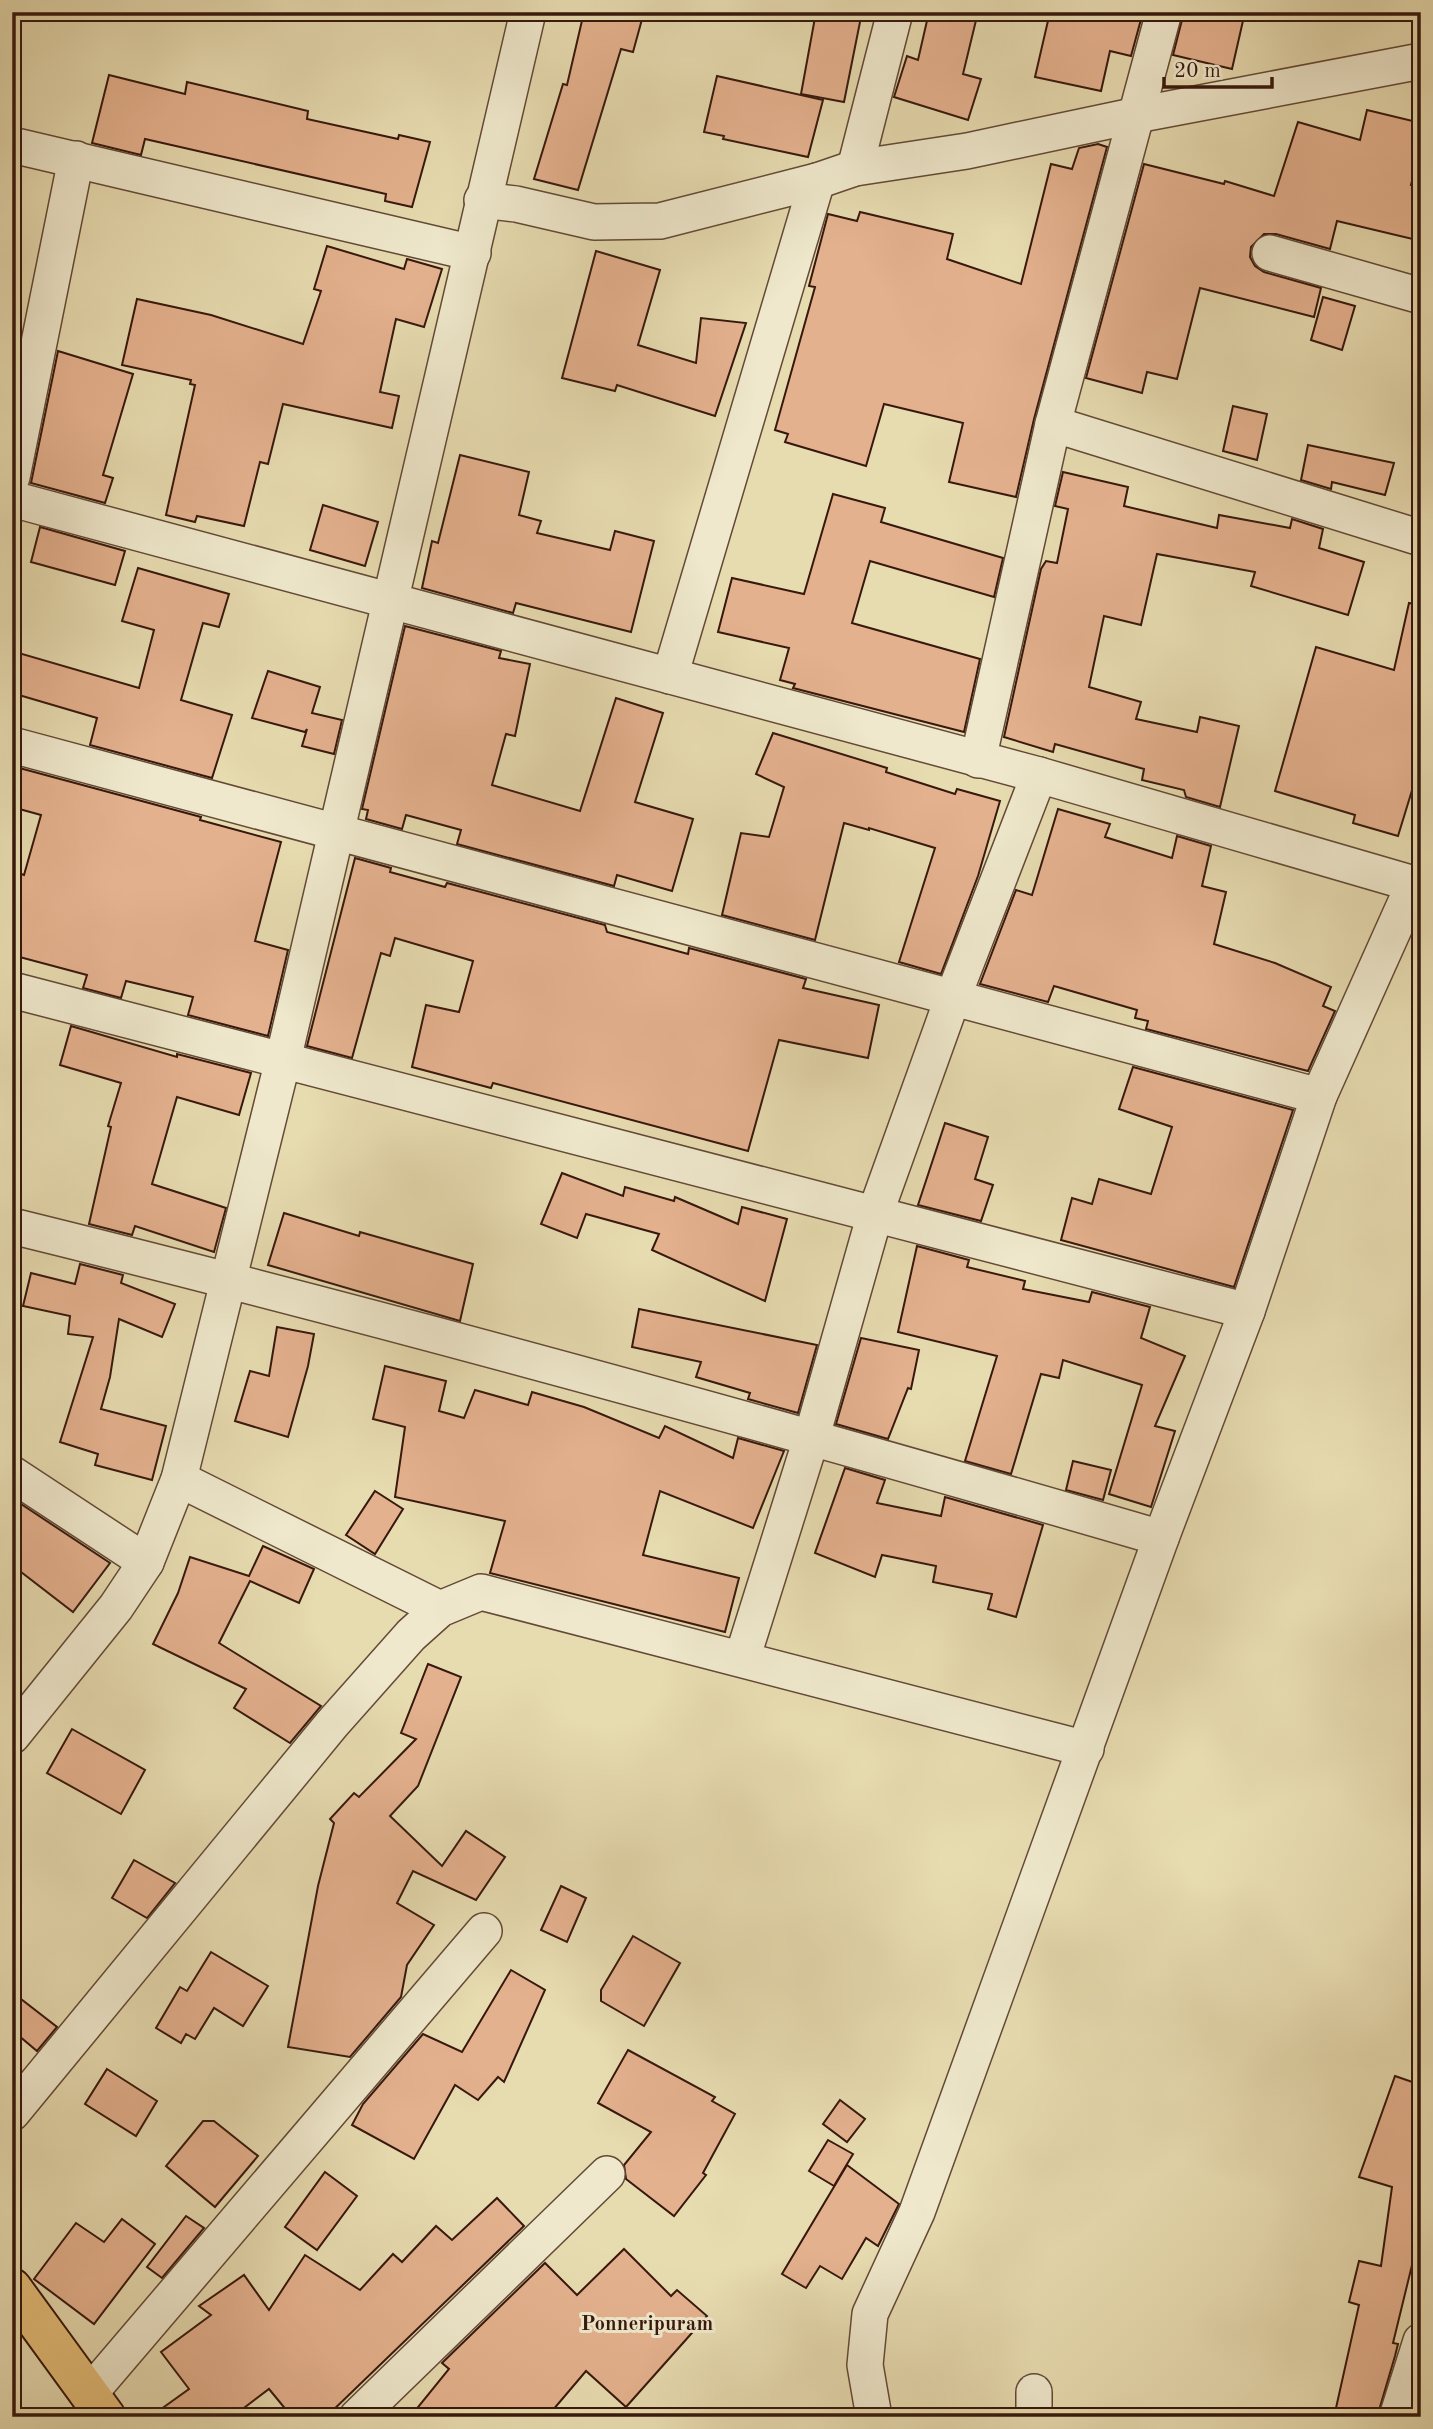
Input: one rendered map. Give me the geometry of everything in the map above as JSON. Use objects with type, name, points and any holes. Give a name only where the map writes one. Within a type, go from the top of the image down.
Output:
[{"type":"main road","points":[[12,2288],[97,2405]]},
{"type":"street","points":[[12,1736],[116,1607],[146,1562],[179,1479],[283,1060],[528,12]]},
{"type":"street","points":[[855,168],[895,12]]},
{"type":"street","points":[[978,760],[1053,424],[1164,12]]},
{"type":"street","points":[[482,200],[516,204],[594,222],[660,221],[817,181],[855,168],[967,151],[1421,61]]},
{"type":"street","points":[[12,145],[473,253]]},
{"type":"street","points":[[12,477],[76,159]]},
{"type":"street","points":[[670,676],[817,181]]},
{"type":"street","points":[[1270,253],[1421,296]]},
{"type":"street","points":[[1053,424],[1421,538]]},
{"type":"street","points":[[12,499],[1418,876],[1320,1096],[1247,1311],[1161,1538],[917,2213],[870,2314],[865,2365],[874,2417]]},
{"type":"street","points":[[12,746],[1320,1096]]},
{"type":"street","points":[[742,1659],[812,1436],[875,1214],[953,998],[1039,775]]},
{"type":"street","points":[[12,989],[1247,1311]]},
{"type":"street","points":[[12,1226],[230,1279],[812,1436],[1161,1538]]},
{"type":"street","points":[[12,1474],[146,1562]]},
{"type":"street","points":[[179,1479],[440,1609]]},
{"type":"street","points":[[12,2113],[332,1724],[411,1635],[440,1609],[481,1591],[1086,1749]]},
{"type":"street","points":[[97,2405],[484,1931]]},
{"type":"street","points":[[356,2417],[607,2174]]},
{"type":"street","points":[[1397,2417],[1421,2341]]},
{"type":"building","points":[[584,12],[644,12],[633,52],[621,49],[578,190],[534,179],[563,84],[567,85]]},
{"type":"building","points":[[816,12],[862,12],[844,102],[801,94]]},
{"type":"building","points":[[929,12],[978,12],[963,74],[981,79],[968,120],[894,97],[907,56],[918,60]]},
{"type":"building","points":[[1050,12],[1143,12],[1131,56],[1110,51],[1101,91],[1035,77]]},
{"type":"building","points":[[1184,12],[1245,12],[1232,69],[1173,55]]},
{"type":"building","points":[[109,75],[185,94],[187,82],[308,111],[307,119],[398,139],[399,135],[430,142],[412,207],[385,201],[386,194],[145,139],[141,155],[92,143]]},
{"type":"building","points":[[717,76],[823,100],[808,157],[723,139],[724,136],[704,132]]},
{"type":"building","points":[[1367,110],[1421,123],[1421,147],[1411,185],[1421,187],[1421,241],[1337,221],[1330,249],[1276,234],[1264,234],[1251,247],[1250,257],[1255,266],[1264,272],[1321,288],[1314,317],[1200,288],[1177,379],[1147,372],[1142,393],[1086,378],[1144,164],[1224,184],[1225,181],[1274,196],[1298,122],[1360,140]]},
{"type":"building","points":[[1098,144],[1107,147],[1034,419],[1016,497],[949,482],[963,423],[884,404],[866,466],[785,442],[788,434],[775,430],[815,287],[809,286],[828,214],[857,221],[860,212],[953,234],[947,259],[1021,284],[1051,164],[1072,169],[1079,148]]},
{"type":"building","points":[[327,246],[404,269],[407,259],[442,269],[424,327],[396,319],[380,392],[399,396],[392,428],[283,404],[268,464],[260,462],[244,526],[197,516],[195,522],[166,515],[195,385],[190,384],[191,380],[122,365],[137,299],[211,315],[303,344],[321,291],[314,289]]},
{"type":"building","points":[[596,251],[660,270],[638,345],[696,363],[701,318],[746,323],[715,416],[617,385],[615,391],[562,378]]},
{"type":"building","points":[[1323,297],[1355,306],[1342,350],[1311,340]]},
{"type":"building","points":[[58,351],[133,374],[103,475],[113,478],[105,503],[31,483]]},
{"type":"building","points":[[1233,406],[1267,414],[1257,460],[1223,451]]},
{"type":"building","points":[[1308,445],[1394,463],[1385,495],[1332,482],[1331,489],[1301,480]]},
{"type":"building","points":[[460,455],[529,472],[519,515],[541,521],[537,533],[610,550],[615,531],[654,541],[631,632],[516,603],[513,613],[422,588],[432,541],[438,543]]},
{"type":"building","points":[[1063,472],[1128,487],[1124,506],[1217,528],[1219,515],[1290,528],[1292,519],[1323,529],[1319,548],[1364,562],[1348,615],[1251,586],[1255,572],[1157,554],[1141,625],[1104,616],[1089,687],[1141,702],[1136,719],[1197,732],[1200,717],[1239,726],[1220,807],[1186,797],[1184,790],[1142,780],[1144,769],[1055,744],[1053,752],[1004,737],[1041,569],[1046,561],[1057,563],[1068,509],[1055,506]]},
{"type":"building","points":[[833,494],[885,508],[881,522],[1003,558],[994,597],[870,561],[852,623],[980,659],[964,732],[793,688],[795,684],[780,680],[789,648],[718,632],[732,578],[804,594]]},
{"type":"building","points":[[323,505],[378,522],[365,566],[310,550]]},
{"type":"building","points":[[40,527],[125,551],[115,585],[31,562]]},
{"type":"building","points":[[138,568],[229,594],[219,627],[203,623],[181,700],[232,715],[212,778],[90,745],[97,718],[12,693],[12,651],[139,688],[154,630],[122,621]]},
{"type":"building","points":[[1409,603],[1421,605],[1421,761],[1398,836],[1353,823],[1355,815],[1275,791],[1316,647],[1394,670]]},
{"type":"building","points":[[405,626],[501,651],[499,658],[530,664],[515,736],[506,734],[492,785],[580,811],[616,698],[663,713],[635,802],[693,819],[672,891],[617,875],[614,886],[457,844],[461,830],[406,815],[402,829],[366,819],[368,810],[362,809]]},
{"type":"building","points":[[268,671],[320,687],[312,713],[342,720],[334,754],[302,746],[307,729],[305,732],[252,718]]},
{"type":"building","points":[[773,733],[887,768],[886,772],[955,794],[957,789],[1000,801],[978,876],[941,974],[899,962],[935,848],[869,828],[844,823],[815,940],[722,915],[741,833],[769,837],[784,787],[756,774]]},
{"type":"building","points":[[12,766],[201,817],[200,820],[281,842],[255,941],[288,950],[268,1036],[188,1015],[193,997],[126,981],[121,998],[83,988],[87,975],[12,955],[12,871],[24,875],[41,815],[12,807]]},
{"type":"building","points":[[1058,809],[1110,824],[1105,837],[1172,858],[1177,836],[1211,846],[1202,886],[1226,892],[1214,944],[1275,963],[1331,987],[1323,1006],[1335,1011],[1308,1071],[1146,1029],[1148,1021],[1135,1018],[1137,1010],[1054,986],[1048,1002],[980,984],[1016,890],[1032,895]]},
{"type":"building","points":[[355,858],[391,868],[390,872],[445,887],[447,883],[605,925],[607,932],[688,954],[689,948],[806,979],[803,988],[879,1005],[868,1058],[779,1040],[748,1151],[493,1083],[491,1088],[412,1067],[426,1005],[459,1012],[473,961],[395,938],[390,956],[381,953],[352,1058],[307,1046]]},
{"type":"building","points":[[71,1026],[177,1057],[177,1054],[251,1073],[239,1115],[177,1097],[152,1184],[226,1208],[214,1252],[135,1226],[132,1235],[89,1224],[111,1127],[108,1126],[121,1083],[60,1065]]},
{"type":"building","points":[[1133,1067],[1293,1110],[1234,1287],[1061,1240],[1072,1198],[1092,1204],[1099,1179],[1151,1194],[1172,1127],[1119,1109]]},
{"type":"building","points":[[945,1123],[988,1137],[975,1179],[993,1185],[981,1221],[918,1205]]},
{"type":"building","points":[[562,1173],[623,1196],[625,1187],[674,1201],[675,1197],[738,1224],[742,1207],[787,1219],[765,1301],[652,1250],[659,1234],[586,1214],[577,1238],[541,1224]]},
{"type":"building","points":[[284,1213],[359,1236],[360,1232],[473,1264],[460,1321],[268,1265]]},
{"type":"building","points":[[917,1246],[969,1260],[967,1267],[1025,1281],[1023,1289],[1089,1302],[1092,1292],[1150,1307],[1141,1338],[1185,1356],[1155,1426],[1175,1431],[1151,1507],[1109,1494],[1142,1385],[1063,1360],[1059,1378],[1041,1374],[1011,1474],[965,1461],[997,1356],[898,1332]]},
{"type":"building","points":[[80,1264],[123,1275],[121,1283],[175,1304],[162,1337],[119,1319],[110,1377],[101,1409],[166,1426],[152,1480],[95,1465],[98,1454],[60,1442],[93,1337],[68,1334],[70,1316],[23,1306],[31,1273],[75,1284]]},
{"type":"building","points":[[639,1309],[817,1345],[798,1413],[748,1399],[750,1393],[696,1377],[701,1362],[632,1347]]},
{"type":"building","points":[[277,1327],[314,1334],[288,1437],[235,1421],[250,1371],[269,1376]]},
{"type":"building","points":[[861,1338],[919,1350],[911,1389],[908,1388],[888,1439],[836,1424]]},
{"type":"building","points":[[385,1366],[446,1381],[439,1411],[464,1418],[475,1390],[528,1405],[532,1392],[584,1407],[659,1438],[665,1426],[733,1458],[738,1438],[784,1451],[753,1528],[660,1491],[643,1555],[739,1578],[725,1632],[490,1573],[505,1521],[395,1497],[405,1427],[373,1419]]},
{"type":"building","points":[[1073,1461],[1111,1470],[1103,1500],[1066,1490]]},
{"type":"building","points":[[845,1468],[885,1480],[877,1503],[941,1516],[945,1497],[1043,1525],[1016,1617],[988,1609],[992,1594],[933,1582],[936,1566],[882,1555],[875,1577],[815,1553]]},
{"type":"building","points":[[375,1491],[403,1509],[375,1554],[346,1535]]},
{"type":"building","points":[[12,1498],[110,1563],[73,1612],[12,1565]]},
{"type":"building","points":[[263,1546],[314,1569],[299,1603],[250,1581],[219,1643],[321,1706],[290,1743],[234,1708],[246,1689],[153,1644],[178,1593],[190,1557],[249,1576]]},
{"type":"building","points":[[428,1664],[461,1677],[418,1786],[390,1816],[442,1866],[466,1831],[505,1857],[476,1900],[413,1871],[397,1903],[434,1925],[407,1965],[401,1997],[350,2057],[288,2047],[318,1886],[334,1823],[330,1819],[354,1793],[359,1797],[416,1739],[401,1733]]},
{"type":"building","points":[[72,1729],[145,1770],[121,1814],[47,1773]]},
{"type":"building","points":[[134,1860],[175,1883],[147,1918],[112,1898]]},
{"type":"building","points":[[561,1886],[586,1898],[567,1942],[541,1930]]},
{"type":"building","points":[[633,1936],[680,1963],[644,2026],[601,2001],[601,1990]]},
{"type":"building","points":[[211,1952],[268,1986],[243,2026],[214,2008],[195,2039],[186,2034],[181,2043],[156,2028],[180,1987],[187,1991]]},
{"type":"building","points":[[511,1970],[545,1990],[504,2082],[498,2077],[478,2100],[455,2085],[414,2159],[352,2125],[363,2104],[423,2034],[462,2052]]},
{"type":"building","points":[[12,1992],[57,2027],[37,2051],[12,2030]]},
{"type":"building","points":[[628,2050],[715,2097],[712,2101],[735,2114],[703,2173],[706,2175],[674,2216],[626,2179],[624,2165],[651,2132],[598,2103]]},
{"type":"building","points":[[107,2069],[157,2101],[136,2136],[85,2104]]},
{"type":"building","points":[[1395,2076],[1421,2085],[1421,2262],[1413,2261],[1393,2343],[1398,2344],[1377,2417],[1334,2417],[1359,2305],[1349,2302],[1359,2261],[1381,2266],[1392,2187],[1359,2177]]},
{"type":"building","points":[[840,2100],[865,2119],[847,2142],[823,2124]]},
{"type":"building","points":[[203,2121],[214,2121],[258,2156],[215,2207],[166,2166]]},
{"type":"building","points":[[828,2140],[853,2154],[834,2186],[809,2171]]},
{"type":"building","points":[[847,2165],[899,2204],[878,2246],[866,2238],[842,2279],[820,2266],[806,2288],[782,2274]]},
{"type":"building","points":[[325,2172],[357,2196],[317,2250],[285,2227]]},
{"type":"building","points":[[497,2198],[524,2226],[326,2417],[292,2417],[269,2389],[232,2417],[150,2417],[189,2389],[161,2352],[211,2315],[199,2306],[244,2275],[269,2310],[305,2255],[360,2290],[393,2254],[402,2262],[436,2226],[452,2240]]},
{"type":"building","points":[[186,2216],[204,2228],[162,2278],[147,2267]]},
{"type":"building","points":[[122,2219],[155,2244],[94,2324],[34,2279],[76,2223],[104,2242]]},
{"type":"building","points":[[624,2249],[671,2296],[677,2290],[707,2316],[626,2407],[586,2371],[547,2417],[410,2417],[449,2369],[442,2363],[545,2263],[577,2295]]},
{"type":"district","name":"Ponneripuram","points":[[647,2323]]}]
